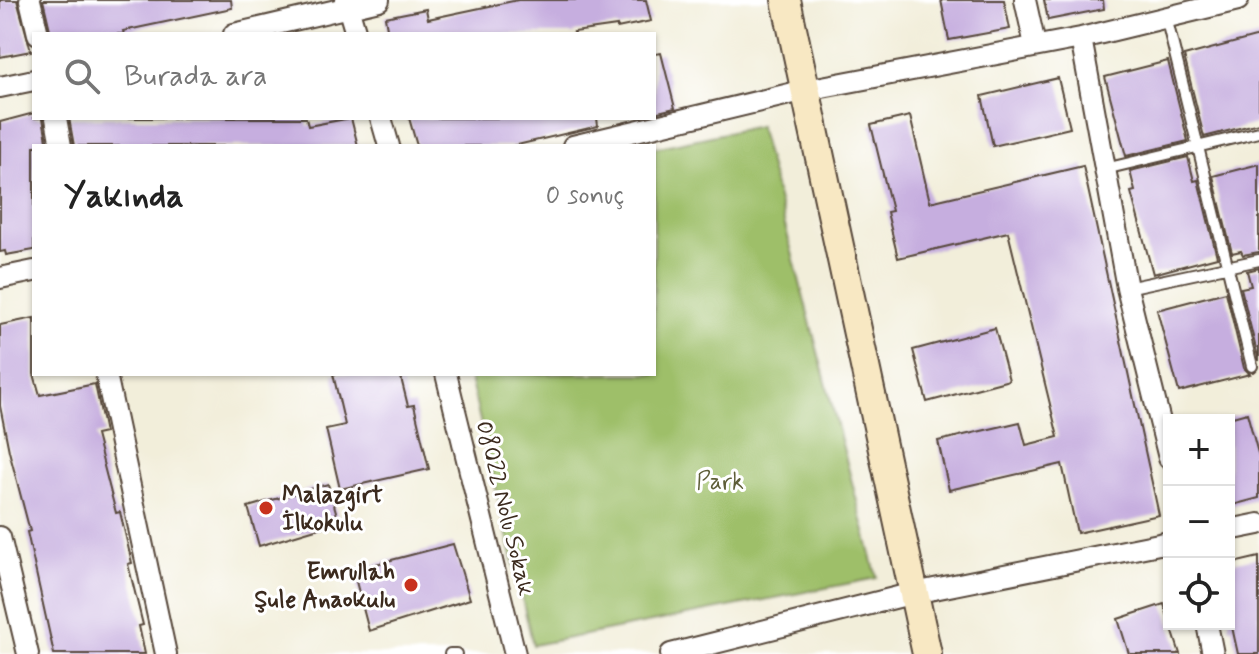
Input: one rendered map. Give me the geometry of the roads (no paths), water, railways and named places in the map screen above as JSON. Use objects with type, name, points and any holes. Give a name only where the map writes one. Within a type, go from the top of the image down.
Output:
[{"type":"street","points":[[30,0],[38,32]]},
{"type":"street","points":[[242,32],[347,4],[379,0]]},
{"type":"street","points":[[786,0],[927,654]]},
{"type":"street","points":[[1025,0],[1035,45]]},
{"type":"street","points":[[581,144],[806,90],[1081,38],[1238,0]]},
{"type":"street","points":[[347,4],[355,32]]},
{"type":"street","points":[[1081,38],[1127,288],[1163,434]]},
{"type":"street","points":[[0,87],[32,80]]},
{"type":"street","points":[[56,120],[61,144]]},
{"type":"street","points":[[382,120],[388,144]]},
{"type":"street","points":[[0,278],[32,271]]},
{"type":"street","points":[[106,376],[166,654]]},
{"type":"street","name":"08022 Nolu Sokak","points":[[446,376],[515,654]]},
{"type":"street","points":[[1235,529],[1259,524]]},
{"type":"street","points":[[0,537],[28,654]]},
{"type":"street","points":[[671,654],[745,645],[914,593],[1163,543]]},
{"type":"street","points":[[1208,630],[1213,654]]},
{"type":"lane","points":[[1166,17],[1252,366]]},
{"type":"lane","points":[[1105,169],[1259,132]]},
{"type":"lane","points":[[1127,288],[1259,260]]},
{"type":"lane","points":[[450,654],[456,654]]},
{"type":"place","name":"Malazgirt İlkokulu","points":[[266,508]]},
{"type":"place","name":"Emrullah Şule Anaokulu","points":[[411,585]]},
{"type":"park label","name":"Park","points":[[720,481]]}]
